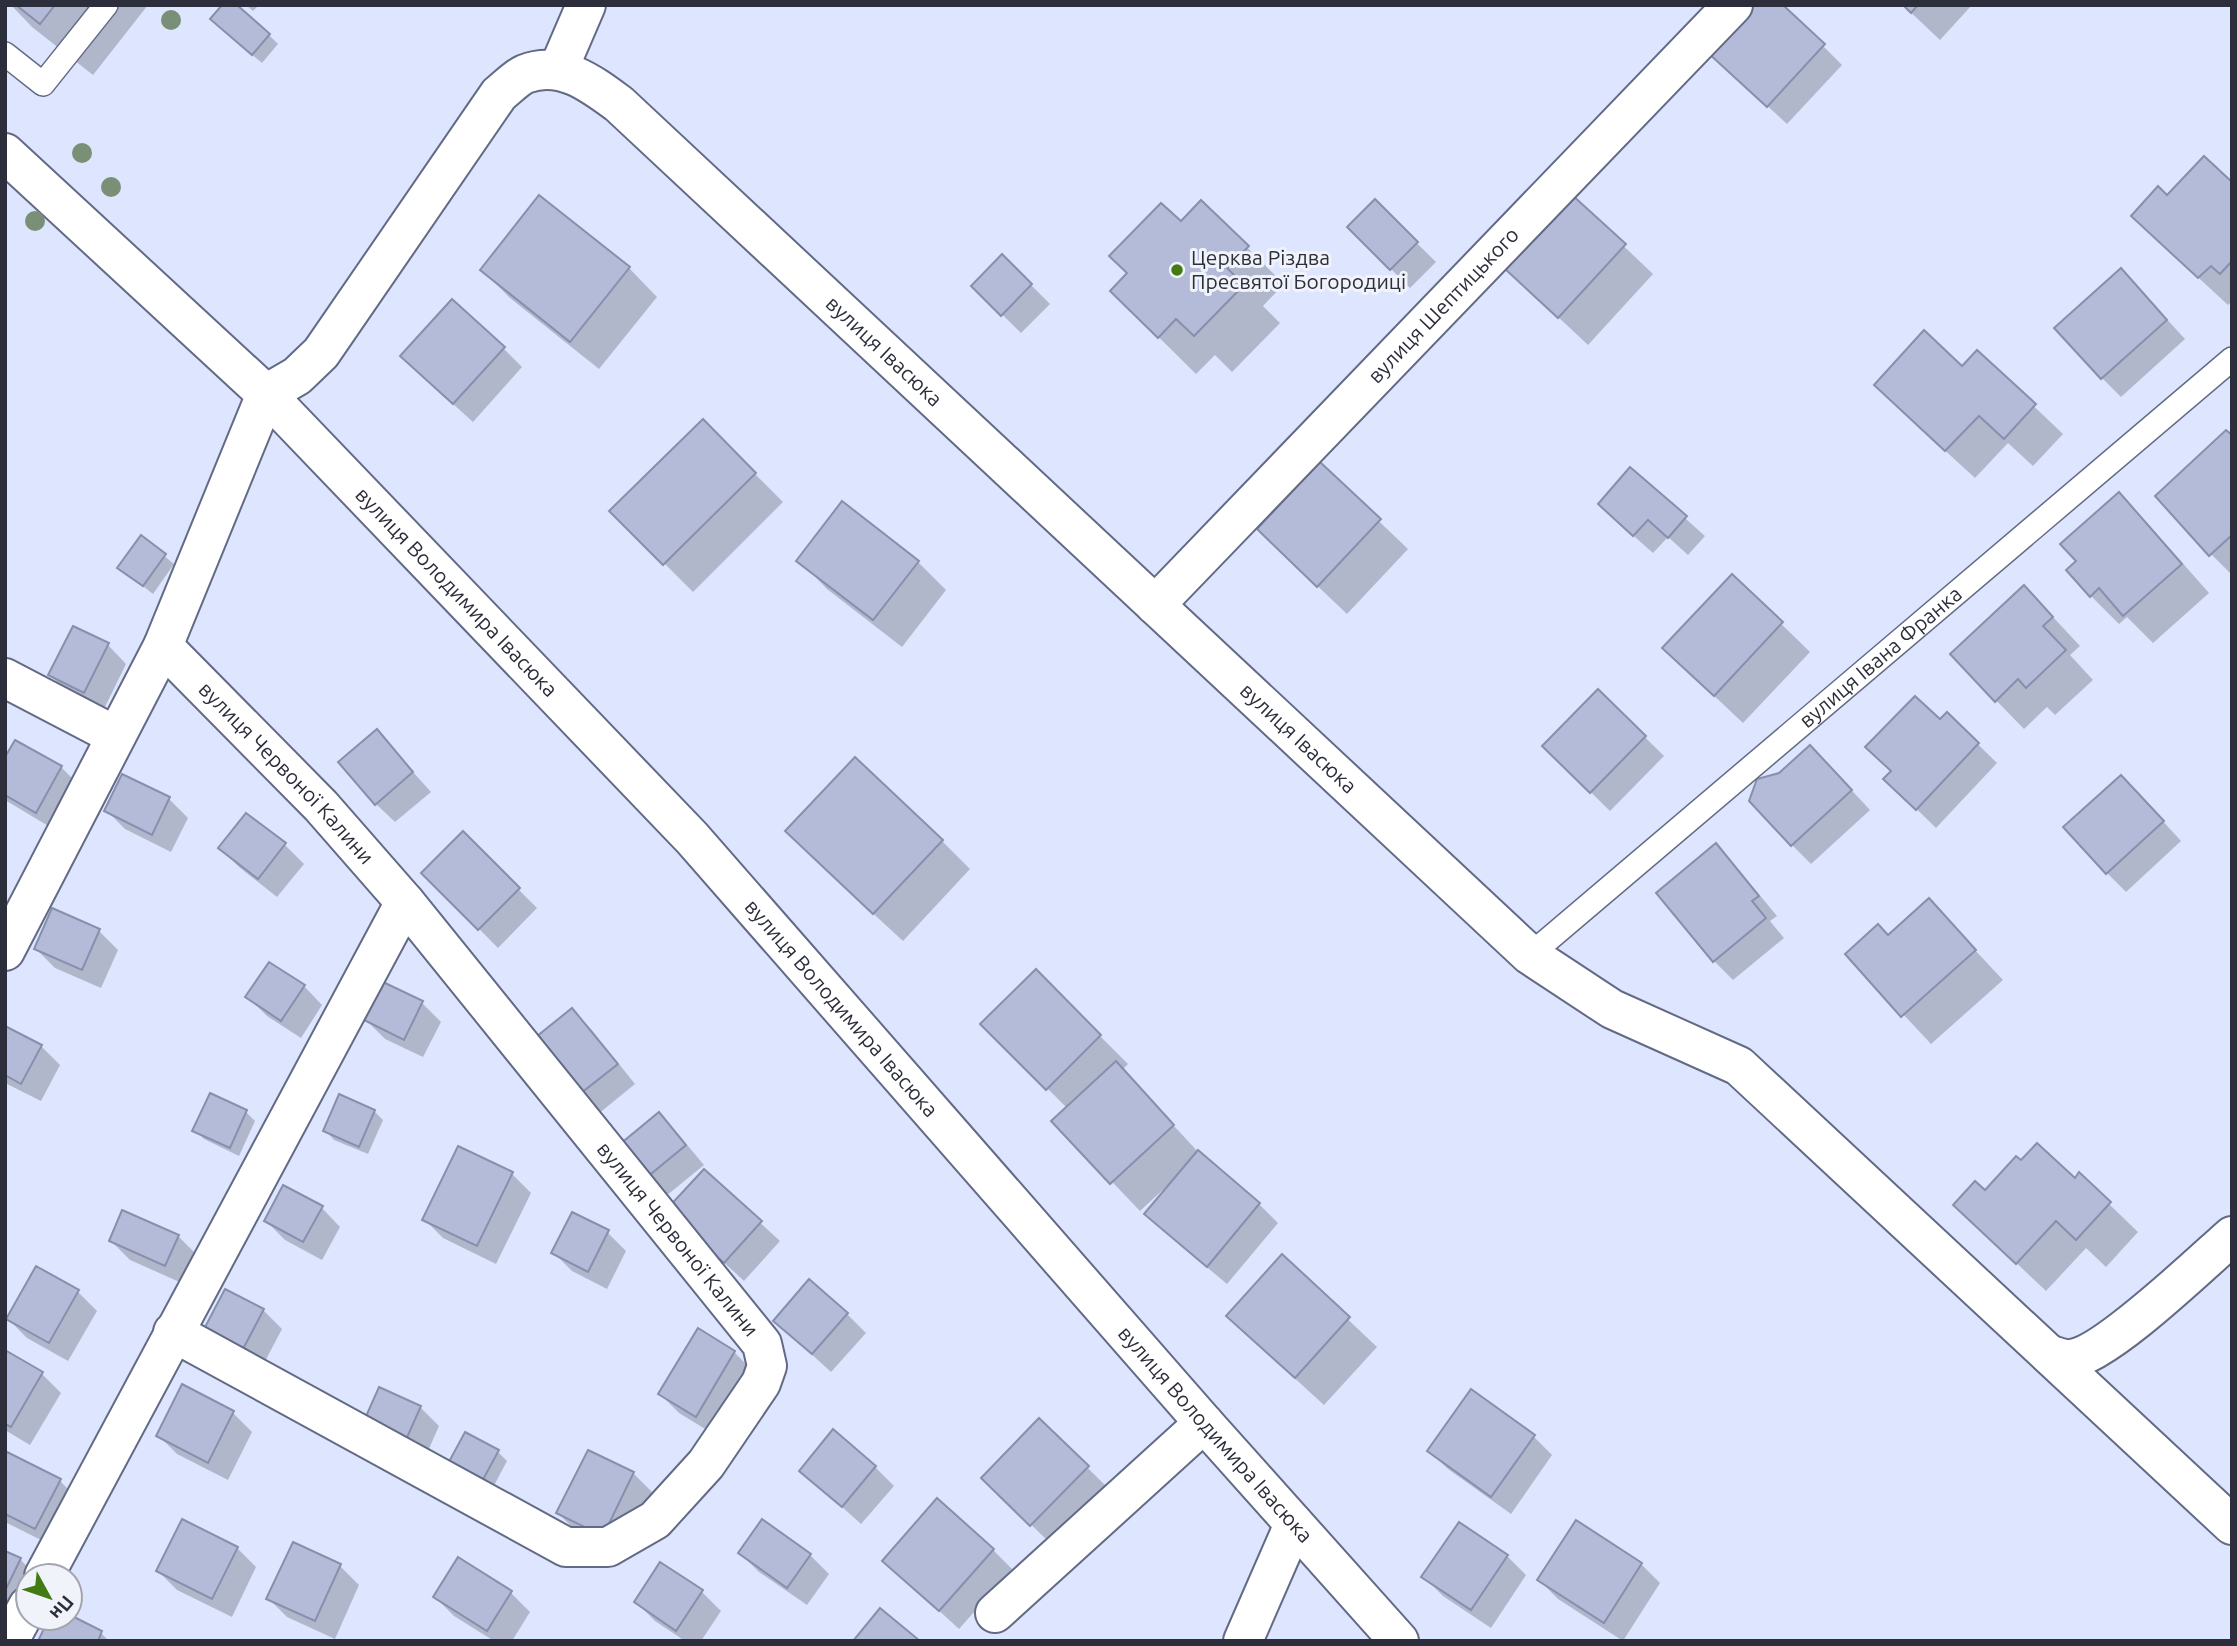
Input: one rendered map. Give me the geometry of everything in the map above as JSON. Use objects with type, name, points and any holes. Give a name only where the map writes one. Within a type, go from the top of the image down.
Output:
[{"type":"street","points":[[5,951],[163,646],[265,394],[297,376],[321,353],[499,94],[525,74],[558,69],[586,5]]},
{"type":"street","name":"вулиця Шептицького","points":[[1155,605],[1733,5]]},
{"type":"street","name":"вулиця Івасюка","points":[[558,69],[592,84],[620,104],[1530,955],[1612,1009],[1739,1066],[2232,1525]]},
{"type":"street","name":"вулиця Володимира Івасюка","points":[[5,153],[265,394],[692,838],[1204,1423],[1399,1641]]},
{"type":"street","name":"вулиця Червоної Калини","points":[[163,646],[321,806],[405,901],[762,1344],[767,1367],[761,1383],[706,1464],[655,1520],[608,1547],[566,1548],[173,1332]]},
{"type":"street","points":[[5,678],[116,736]]},
{"type":"street","points":[[51,1562],[405,901]]},
{"type":"street","points":[[2050,1355],[2069,1360],[2091,1352],[2137,1318],[2232,1236]]},
{"type":"street","points":[[995,1613],[1204,1423]]},
{"type":"street","points":[[1243,1641],[1294,1524]]},
{"type":"lane","points":[[5,54],[43,84],[106,5]]},
{"type":"lane","name":"вулиця Івана Франка","points":[[1530,955],[2232,359]]},
{"type":"building","points":[[16,5],[55,5],[40,24]]},
{"type":"building","points":[[222,5],[237,5],[270,34],[252,55],[210,19]]},
{"type":"building","points":[[1750,5],[1783,5],[1825,44],[1767,107],[1707,52]]},
{"type":"building","points":[[1903,5],[1918,5],[1911,13]]},
{"type":"building","points":[[2204,156],[2232,182],[2232,261],[2220,274],[2211,266],[2198,278],[2131,216],[2158,186],[2167,195]]},
{"type":"building","points":[[1571,194],[1626,244],[1558,318],[1504,268]]},
{"type":"building","points":[[539,195],[630,267],[570,342],[480,270]]},
{"type":"building","points":[[1375,199],[1418,242],[1390,270],[1347,227]]},
{"type":"building","name":"Церква Різдва Пресвятої Богородиці","points":[[1201,200],[1249,246],[1227,268],[1244,285],[1194,336],[1176,319],[1158,338],[1110,291],[1127,273],[1109,256],[1161,203],[1181,221]]},
{"type":"building","points":[[1002,254],[1032,284],[1001,316],[971,286]]},
{"type":"building","points":[[2121,268],[2167,320],[2101,379],[2054,328]]},
{"type":"building","points":[[452,299],[505,347],[453,404],[400,356]]},
{"type":"building","points":[[1924,330],[1962,366],[1977,350],[2036,404],[2004,439],[1979,416],[1945,451],[1874,385]]},
{"type":"building","points":[[703,419],[756,473],[663,565],[609,511]]},
{"type":"building","points":[[2226,430],[2232,435],[2232,535],[2209,556],[2155,496]]},
{"type":"building","points":[[1320,462],[1381,519],[1317,587],[1257,529]]},
{"type":"building","points":[[1630,467],[1687,516],[1668,538],[1648,520],[1633,536],[1598,504]]},
{"type":"building","points":[[2119,492],[2182,564],[2123,616],[2099,588],[2090,597],[2066,570],[2076,561],[2060,544]]},
{"type":"building","points":[[842,501],[919,561],[873,620],[796,561]]},
{"type":"building","points":[[141,535],[166,554],[143,586],[117,568]]},
{"type":"building","points":[[1732,574],[1783,622],[1714,696],[1662,648]]},
{"type":"building","points":[[2024,585],[2053,617],[2043,626],[2066,650],[2026,688],[2018,679],[1995,702],[1950,654]]},
{"type":"building","points":[[73,626],[109,643],[84,693],[48,675]]},
{"type":"building","points":[[1598,689],[1646,736],[1590,793],[1542,746]]},
{"type":"building","points":[[1915,696],[1940,719],[1947,712],[1979,743],[1916,810],[1883,779],[1891,771],[1865,747]]},
{"type":"building","points":[[377,729],[413,772],[375,805],[338,762]]},
{"type":"building","points":[[15,740],[62,766],[36,813],[5,795],[5,757]]},
{"type":"building","points":[[1810,745],[1852,790],[1791,846],[1749,801],[1757,779],[1779,773]]},
{"type":"building","points":[[855,757],[943,840],[873,914],[785,831]]},
{"type":"building","points":[[122,774],[170,797],[152,835],[104,811]]},
{"type":"building","points":[[2121,775],[2164,821],[2106,874],[2063,827]]},
{"type":"building","points":[[246,813],[286,843],[258,879],[218,848]]},
{"type":"building","points":[[463,831],[520,888],[478,930],[421,873]]},
{"type":"building","points":[[1716,843],[1759,896],[1752,901],[1766,918],[1713,962],[1656,893]]},
{"type":"building","points":[[1929,898],[1976,950],[1901,1017],[1845,954],[1878,924],[1888,935]]},
{"type":"building","points":[[52,908],[100,929],[82,970],[34,949]]},
{"type":"building","points":[[269,962],[305,985],[281,1021],[245,997]]},
{"type":"building","points":[[1036,969],[1101,1035],[1046,1090],[980,1024]]},
{"type":"building","points":[[383,982],[423,1001],[404,1040],[364,1020]]},
{"type":"building","points":[[572,1008],[618,1064],[576,1097],[531,1041]]},
{"type":"building","points":[[5,1026],[42,1045],[21,1084],[5,1075]]},
{"type":"building","points":[[1116,1061],[1174,1125],[1110,1184],[1051,1121]]},
{"type":"building","points":[[210,1093],[247,1110],[230,1148],[192,1131]]},
{"type":"building","points":[[339,1094],[375,1110],[359,1147],[323,1131]]},
{"type":"building","points":[[659,1112],[686,1145],[646,1178],[619,1145]]},
{"type":"building","points":[[2037,1143],[2075,1178],[2079,1172],[2111,1202],[2076,1240],[2056,1221],[2016,1264],[1953,1205],[1975,1181],[1985,1190],[2016,1156],[2021,1160]]},
{"type":"building","points":[[458,1146],[513,1172],[477,1246],[422,1220]]},
{"type":"building","points":[[1198,1150],[1260,1203],[1207,1267],[1144,1214]]},
{"type":"building","points":[[704,1169],[762,1221],[724,1263],[666,1210]]},
{"type":"building","points":[[283,1185],[323,1206],[303,1242],[264,1221]]},
{"type":"building","points":[[122,1210],[179,1235],[165,1266],[109,1241]]},
{"type":"building","points":[[572,1212],[609,1230],[588,1272],[551,1253]]},
{"type":"building","points":[[1282,1254],[1350,1317],[1295,1378],[1226,1316]]},
{"type":"building","points":[[36,1266],[79,1290],[49,1343],[6,1319]]},
{"type":"building","points":[[809,1279],[848,1313],[812,1354],[773,1321]]},
{"type":"building","points":[[225,1289],[264,1309],[243,1349],[204,1329]]},
{"type":"building","points":[[698,1328],[735,1351],[696,1417],[658,1394]]},
{"type":"building","points":[[5,1350],[43,1372],[11,1427],[5,1424]]},
{"type":"building","points":[[182,1384],[234,1411],[208,1463],[156,1436]]},
{"type":"building","points":[[379,1387],[421,1406],[405,1442],[363,1423]]},
{"type":"building","points":[[1471,1389],[1535,1435],[1491,1497],[1427,1451]]},
{"type":"building","points":[[1039,1418],[1089,1466],[1030,1526],[981,1478]]},
{"type":"building","points":[[833,1429],[876,1466],[842,1507],[799,1471]]},
{"type":"building","points":[[465,1432],[499,1450],[479,1487],[445,1469]]},
{"type":"building","points":[[588,1450],[634,1472],[603,1536],[556,1513]]},
{"type":"building","points":[[7,1452],[61,1479],[35,1529],[5,1514]]},
{"type":"building","points":[[937,1498],[994,1549],[939,1611],[882,1561]]},
{"type":"building","points":[[182,1519],[238,1547],[212,1599],[156,1571]]},
{"type":"building","points":[[762,1519],[811,1554],[787,1588],[738,1553]]},
{"type":"building","points":[[1576,1520],[1642,1563],[1604,1623],[1537,1580]]},
{"type":"building","points":[[1459,1522],[1508,1555],[1471,1610],[1421,1577]]},
{"type":"building","points":[[293,1542],[341,1564],[315,1621],[266,1599]]},
{"type":"building","points":[[5,1551],[21,1558],[19,1562],[14,1562],[14,1572],[5,1591]]},
{"type":"building","points":[[458,1557],[512,1591],[487,1631],[433,1597]]},
{"type":"building","points":[[660,1562],[703,1590],[676,1631],[634,1602]]},
{"type":"building","points":[[880,1608],[920,1641],[853,1641]]},
{"type":"building","points":[[84,1622],[102,1631],[98,1641],[38,1641],[42,1632],[84,1632]]},
{"type":"place","name":"Церква Різдва Пресвятої Богородиці","points":[[1177,270]]}]
